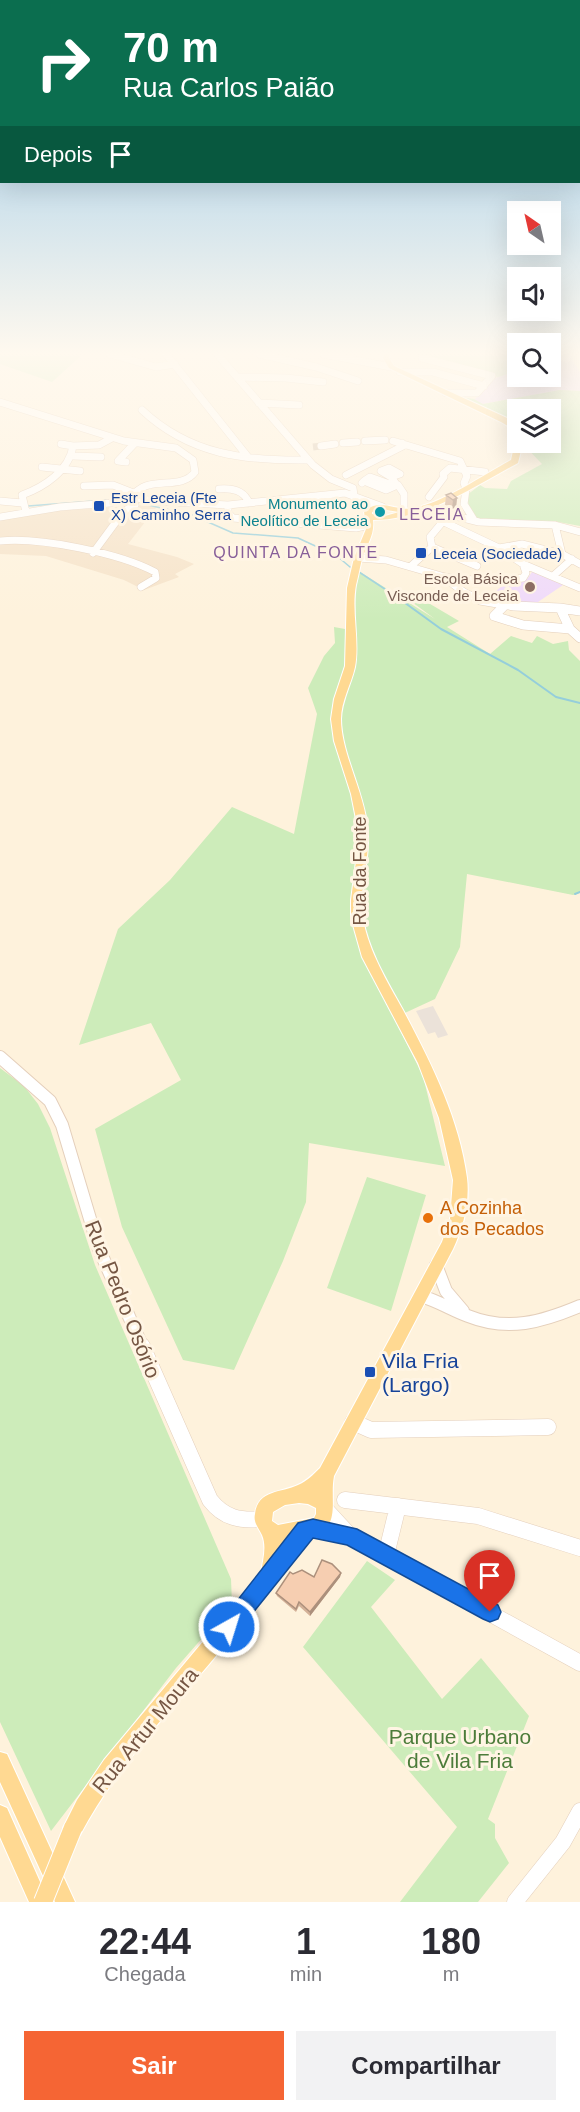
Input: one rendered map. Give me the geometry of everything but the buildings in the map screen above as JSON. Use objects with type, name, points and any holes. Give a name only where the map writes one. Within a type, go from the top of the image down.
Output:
[{"type":"main road","points":[[368,513],[377,519],[386,513],[431,506],[515,461],[518,453]]},
{"type":"main road","points":[[368,513],[370,529]]},
{"type":"main road","points":[[370,529],[386,513]]},
{"type":"main road","name":"Rua da Fonte","points":[[370,529],[360,554],[350,595],[350,666],[339,699],[336,719],[339,741],[356,794],[362,824],[364,846],[358,888],[357,918],[362,938],[373,968],[435,1087],[452,1138],[460,1180],[453,1232],[436,1265]]},
{"type":"main road","points":[[294,1497],[317,1483],[326,1474],[436,1265]]},
{"type":"main road","points":[[324,1506],[326,1474]]},
{"type":"main road","points":[[270,1572],[273,1550],[264,1507],[270,1501],[314,1495],[324,1506]]},
{"type":"main road","name":"Rua Artur Moura","points":[[41,1902],[86,1803],[119,1756],[242,1611],[270,1572],[309,1529],[324,1520],[324,1506]]},
{"type":"main road","points":[[266,1525],[276,1534],[309,1529]]},
{"type":"main road","points":[[0,1761],[65,1902]]},
{"type":"main road","points":[[0,1815],[41,1902]]},
{"type":"street","points":[[61,444],[73,446],[103,443]]},
{"type":"street","points":[[93,553],[132,500],[150,484],[186,479],[192,476],[195,470],[192,458],[179,449],[129,443]]},
{"type":"street","points":[[191,443],[248,457],[308,460]]},
{"type":"street","points":[[237,443],[248,457]]},
{"type":"street","points":[[293,443],[308,460],[358,486],[368,513]]},
{"type":"street","points":[[321,446],[344,443]]},
{"type":"street","points":[[337,477],[403,446],[402,443],[452,457],[460,461],[465,470],[467,476],[463,486],[466,489],[464,504],[474,520]]},
{"type":"street","points":[[119,461],[134,444]]},
{"type":"street","points":[[26,512],[22,503],[22,495],[40,489],[62,468],[73,456],[73,446]]},
{"type":"street","points":[[310,447],[307,449],[309,453],[337,477]]},
{"type":"street","points":[[73,456],[101,457]]},
{"type":"street","points":[[42,466],[80,471]]},
{"type":"street","points":[[429,497],[441,482],[443,474],[450,468],[485,472]]},
{"type":"street","points":[[0,517],[132,500],[159,504],[249,503],[339,493],[358,486],[370,477],[396,485]]},
{"type":"street","points":[[391,477],[404,494],[406,511]]},
{"type":"street","points":[[84,486],[114,485],[132,500]]},
{"type":"street","points":[[219,489],[239,491],[247,496],[249,503]]},
{"type":"street","points":[[420,493],[429,497]]},
{"type":"street","points":[[429,497],[431,506],[446,519],[523,564],[580,588]]},
{"type":"street","points":[[362,499],[386,513]]},
{"type":"street","points":[[0,501],[22,503]]},
{"type":"street","points":[[228,505],[228,513],[233,518],[370,529]]},
{"type":"street","points":[[446,519],[580,526]]},
{"type":"street","points":[[432,547],[430,537],[446,519]]},
{"type":"street","points":[[551,525],[580,532]]},
{"type":"street","points":[[551,525],[562,554]]},
{"type":"street","points":[[0,541],[29,540],[93,553],[153,571],[156,576],[155,580],[141,587]]},
{"type":"street","points":[[499,548],[512,544],[538,547],[562,554],[580,564]]},
{"type":"street","points":[[432,547],[462,557],[477,566]]},
{"type":"street","points":[[411,566],[432,547]]},
{"type":"street","points":[[360,554],[445,577],[492,582],[519,579],[526,573],[523,564]]},
{"type":"street","points":[[553,576],[572,559]]},
{"type":"street","points":[[571,583],[580,576]]},
{"type":"street","points":[[445,577],[454,588],[466,595],[485,601],[580,611]]},
{"type":"street","points":[[506,604],[494,616],[523,625],[570,629]]},
{"type":"street","points":[[560,608],[570,629],[580,638]]},
{"type":"street","name":"Rua Pedro Osório","points":[[0,1057],[50,1101],[62,1125],[99,1249],[210,1500],[224,1516],[266,1525]]},
{"type":"street","points":[[436,1265],[451,1299],[470,1317]]},
{"type":"street","points":[[421,1296],[435,1300],[470,1317],[502,1326],[528,1326],[580,1306]]},
{"type":"street","points":[[353,1422],[371,1430],[548,1427]]},
{"type":"street","points":[[345,1500],[478,1516],[580,1548]]},
{"type":"street","points":[[324,1506],[350,1536]]},
{"type":"street","points":[[386,1555],[398,1506]]},
{"type":"street","points":[[309,1529],[350,1536],[580,1663]]},
{"type":"street","points":[[515,1902],[563,1842],[580,1811]]},
{"type":"shaded area","points":[[159,504],[128,544],[194,564],[175,574],[179,577],[144,590],[124,580],[46,556],[0,554],[0,520],[56,511]]},
{"type":"shaded area","name":"Escola Básica Visconde de Leceia","points":[[532,572],[540,572],[566,583],[538,602],[515,602],[493,593],[505,584],[527,579]]},
{"type":"shaded area","points":[[433,1006],[448,1035],[438,1038],[435,1032],[428,1034],[416,1011]]},
{"type":"green space","points":[[561,443],[580,443],[580,526],[553,521],[479,520],[469,508],[467,495],[480,485],[485,488],[507,489],[511,481],[542,464],[532,453],[561,453]]},
{"type":"green space","points":[[357,570],[435,619],[401,594],[408,591],[459,621],[447,627],[490,654],[511,636],[532,643],[537,636],[553,644],[568,641],[569,650],[580,661],[580,893],[573,895],[467,874],[460,947],[435,999],[394,1018],[423,1076],[445,1166],[309,1143],[306,1202],[283,1261],[234,1370],[183,1360],[122,1227],[95,1129],[181,1080],[151,1023],[79,1045],[118,929],[170,880],[232,807],[294,834],[317,714],[308,688],[324,656],[335,643],[334,627],[345,629]]},
{"type":"green space","points":[[0,1068],[24,1086],[38,1104],[50,1128],[95,1265],[231,1579],[232,1604],[176,1668],[51,1831],[0,1722]]},
{"type":"green space","points":[[367,1177],[426,1195],[391,1311],[327,1288]]},
{"type":"green space","name":"Parque Urbano de Vila Fria","points":[[367,1561],[395,1580],[371,1607],[442,1699],[481,1658],[529,1716],[488,1819],[495,1824],[495,1838],[509,1863],[478,1902],[400,1902],[457,1827],[303,1647]]},
{"type":"waterway","points":[[28,506],[106,500]]},
{"type":"waterway","points":[[148,505],[192,515],[233,533],[298,538],[337,556],[350,567]]},
{"type":"waterway","points":[[359,572],[403,601]]},
{"type":"waterway","points":[[401,600],[441,629],[518,670],[556,697],[580,703]]},
{"type":"waterway","points":[[575,894],[580,892]]},
{"type":"tunnel","points":[[313,447],[321,446]]},
{"type":"place","name":"Estr Leceia (Fte X) Caminho Serra","points":[[99,506]]},
{"type":"place","name":"Monumento ao Neolítico de Leceia","points":[[380,512]]},
{"type":"place","name":"Leceia (Sociedade)","points":[[421,553]]},
{"type":"place","name":"Escola Básica Visconde de Leceia","points":[[530,587]]},
{"type":"place","name":"A Cozinha dos Pecados","points":[[428,1218]]},
{"type":"place","name":"Vila Fria (Largo)","points":[[370,1372]]},
{"type":"district","name":"LECEIA","points":[[432,514]]},
{"type":"district","name":"QUINTA DA FONTE","points":[[296,552]]},
{"type":"route","points":[[229,1627],[305,1529],[313,1528],[350,1536],[490,1612]]}]
